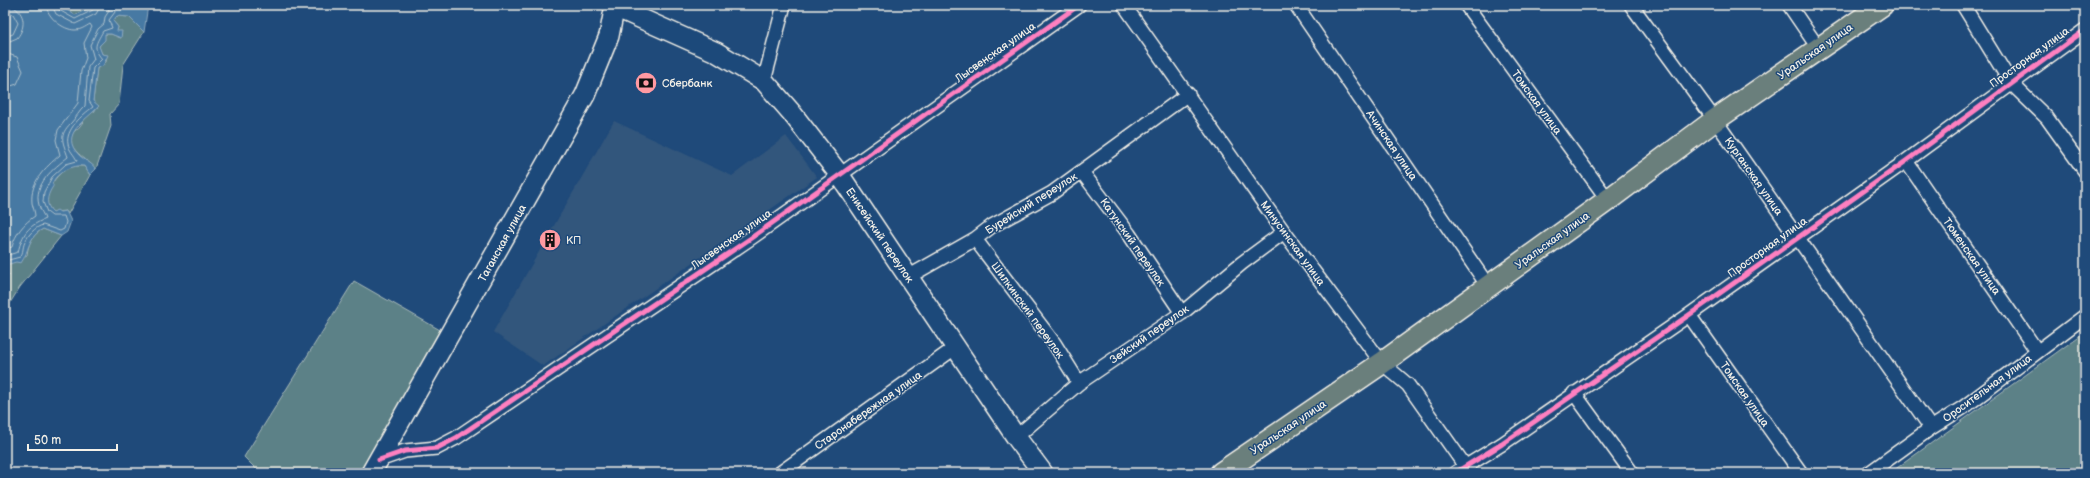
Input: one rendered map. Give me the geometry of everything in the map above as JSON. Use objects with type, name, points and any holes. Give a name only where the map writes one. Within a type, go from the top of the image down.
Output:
[{"type":"main road","name":"Уральская улица","points":[[1221,473],[1382,363],[1608,200],[1715,120],[1882,5]]},
{"type":"street","points":[[764,81],[784,5]]},
{"type":"street","name":"Лысвенская улица","points":[[375,466],[405,451],[437,448],[456,438],[738,247],[1079,5]]},
{"type":"street","name":"Минусинская улица","points":[[1124,5],[1284,232],[1382,363],[1408,385],[1463,471]]},
{"type":"street","name":"Ачинская улица","points":[[1296,5],[1488,286]]},
{"type":"street","name":"Томская улица","points":[[1466,5],[1608,200]]},
{"type":"street","name":"Курганская улица","points":[[1631,5],[1715,120],[1931,428]]},
{"type":"street","points":[[1790,5],[1819,48]]},
{"type":"street","points":[[1963,5],[2011,83],[2047,118],[2085,171]]},
{"type":"street","name":"Енисейский переулок","points":[[615,6],[716,52],[764,81],[792,112],[839,174],[1016,437],[1043,473]]},
{"type":"street","name":"Таганская улица","points":[[375,466],[585,95],[609,36],[615,6]]},
{"type":"street","name":"Просторная улица","points":[[1463,471],[1689,315],[1906,161],[2085,30]]},
{"type":"street","name":"Бурейский переулок","points":[[908,277],[975,239],[992,226],[1052,192],[1082,172],[1188,94]]},
{"type":"street","name":"Тюменская улица","points":[[1906,161],[2037,351]]},
{"type":"street","name":"Катунский переулок","points":[[1082,172],[1129,234],[1182,313]]},
{"type":"street","name":"Зейский переулок","points":[[1016,437],[1079,383],[1182,313],[1242,263],[1284,232]]},
{"type":"street","name":"Шилкинский переулок","points":[[975,239],[1054,343],[1079,383]]},
{"type":"street","name":"Томская улица","points":[[1689,315],[1801,473]]},
{"type":"street","name":"Оросительная улица","points":[[1869,473],[1931,428],[1964,407],[2085,316]]},
{"type":"street","name":"Старонабережная улица","points":[[780,473],[956,347]]},
{"type":"street","points":[[1574,393],[1632,473]]},
{"type":"shaded area","points":[[614,121],[732,176],[786,136],[817,177],[543,366],[493,332]]},
{"type":"green space","points":[[59,5],[95,5],[75,15]]},
{"type":"green space","points":[[117,16],[129,17],[144,32],[123,65],[119,104],[110,114],[111,126],[96,169],[74,149],[71,144],[71,138],[73,133],[86,117],[95,111],[93,101],[97,68],[106,62],[107,55],[102,54],[99,47],[105,34],[111,34],[121,38],[117,31],[118,27],[113,21]]},
{"type":"green space","points":[[71,166],[84,166],[90,175],[68,214],[66,211],[53,212],[47,200],[50,186],[65,169]]},
{"type":"green space","points":[[43,229],[61,236],[20,287],[10,303],[5,306],[5,279],[10,275],[5,271],[6,265],[27,255],[32,240],[39,231]]},
{"type":"green space","points":[[354,281],[440,330],[364,473],[260,473],[244,457]]},
{"type":"green space","points":[[2085,332],[2085,473],[1890,473]]},
{"type":"water","points":[[5,5],[59,5],[75,15],[87,9],[104,5],[110,5],[122,10],[131,5],[148,5],[144,32],[129,17],[117,16],[113,21],[118,27],[117,31],[122,31],[121,38],[111,34],[105,34],[105,40],[99,46],[102,54],[108,55],[103,66],[97,68],[93,101],[99,106],[77,128],[73,134],[72,140],[73,147],[79,155],[96,169],[90,175],[84,166],[75,166],[61,172],[55,179],[48,197],[50,209],[53,212],[57,210],[60,212],[66,211],[71,221],[67,232],[61,236],[43,229],[38,232],[34,236],[21,263],[16,262],[6,265],[5,270],[5,75],[8,70],[4,60],[4,47],[5,34],[9,23],[5,18]]},
{"type":"cycle path","points":[[379,460],[405,451],[437,448],[456,438],[751,238],[1079,5]]},
{"type":"cycle path","points":[[1455,473],[1502,444],[1689,315],[1906,161],[2085,30]]},
{"type":"place","name":"Сбербанк","points":[[646,83]]},
{"type":"place","name":"КП","points":[[550,240]]}]
